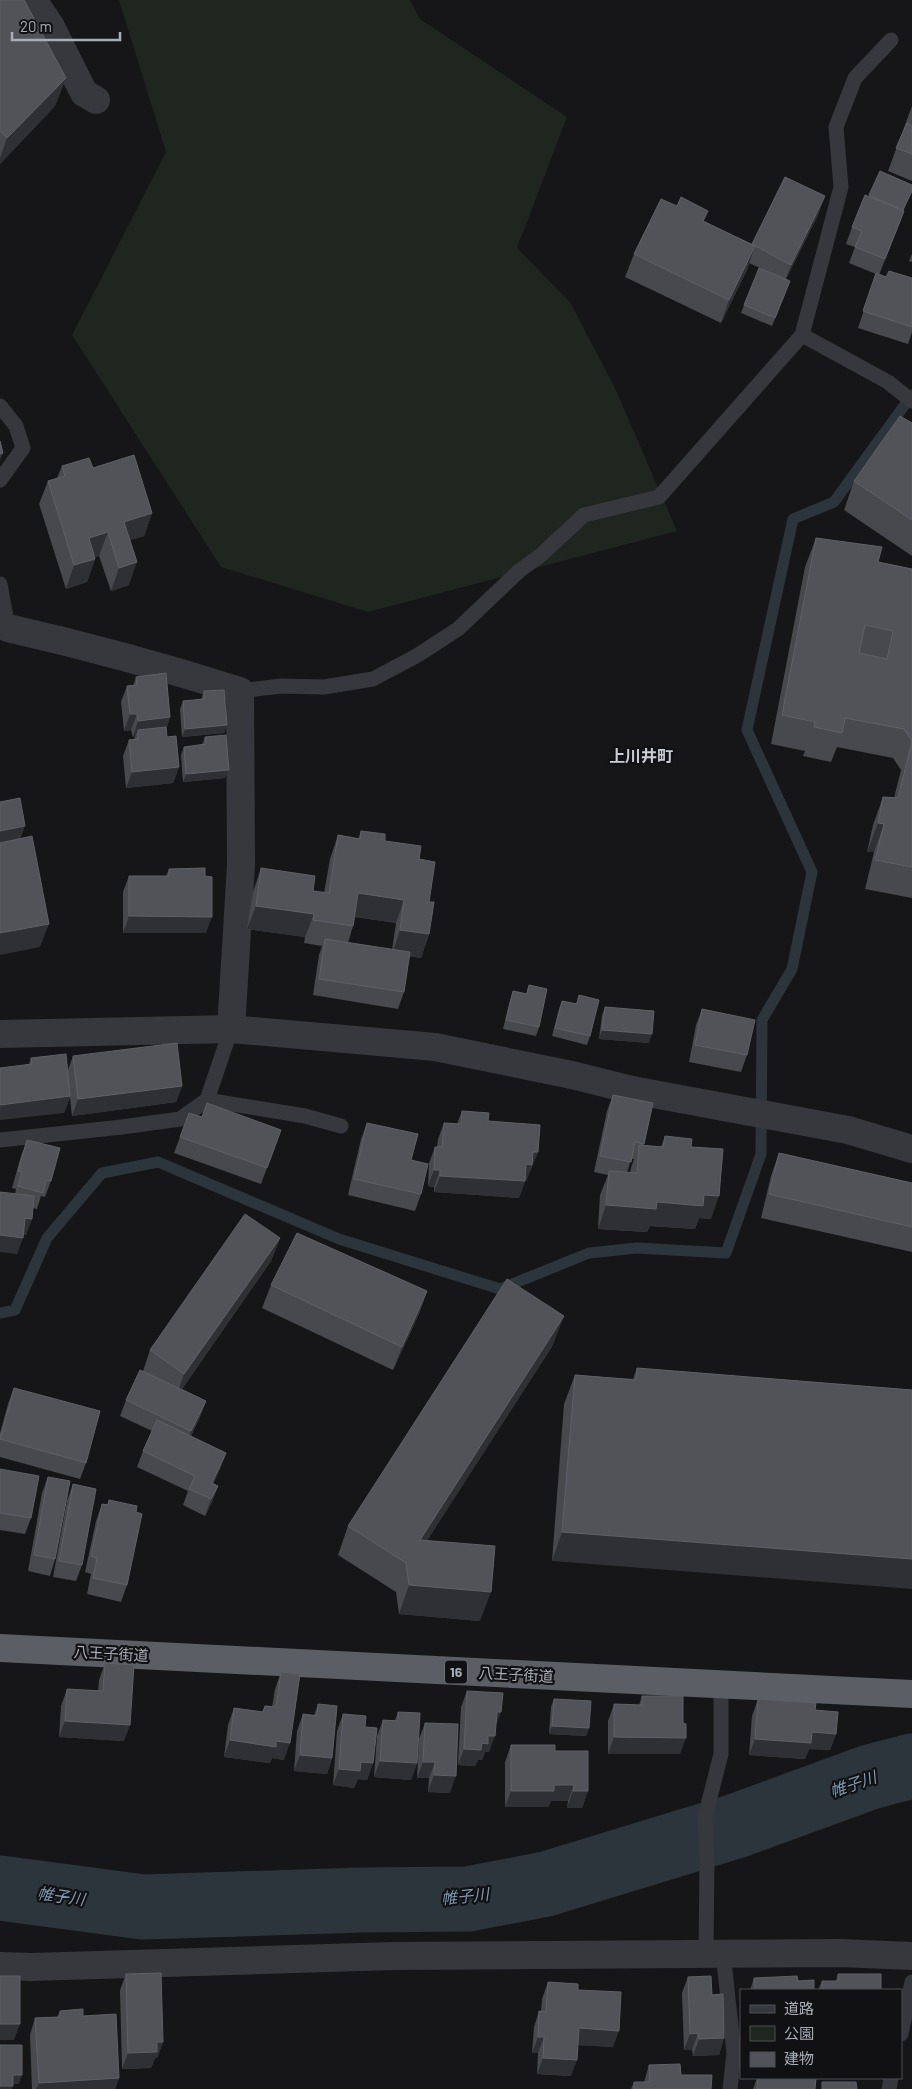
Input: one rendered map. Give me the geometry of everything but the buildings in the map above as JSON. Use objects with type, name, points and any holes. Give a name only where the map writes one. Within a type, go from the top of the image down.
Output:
[{"type":"highway","name":"八王子街道","points":[[0,1648],[912,1694]]},
{"type":"street","points":[[33,0],[50,24],[84,93],[96,100]]},
{"type":"street","points":[[4,630],[96,649],[240,691],[241,866],[232,1029]]},
{"type":"street","points":[[0,1034],[232,1029],[434,1047],[743,1111],[848,1130],[912,1149]]},
{"type":"street","points":[[0,1966],[31,1967],[393,1956],[840,1953],[912,1956]]},
{"type":"lane","points":[[240,691],[281,686],[324,686],[373,679],[418,655],[458,629],[518,571],[541,555],[584,515],[659,497],[802,335],[841,187],[836,127],[855,78],[891,40]]},
{"type":"lane","points":[[802,335],[888,382],[912,401]]},
{"type":"lane","points":[[0,406],[16,426],[23,448],[0,480]]},
{"type":"lane","points":[[0,584],[4,630]]},
{"type":"lane","points":[[0,1140],[180,1119],[206,1100],[232,1029]]},
{"type":"lane","points":[[206,1100],[305,1116],[340,1126]]},
{"type":"lane","points":[[721,1685],[721,1754],[705,1817],[714,1953],[734,2053],[730,2089]]},
{"type":"lane","points":[[902,2029],[912,1982]]},
{"type":"green space","points":[[119,0],[410,0],[420,19],[567,117],[517,248],[570,302],[615,388],[677,531],[368,612],[221,567],[72,335],[166,152]]},
{"type":"waterway","points":[[0,1313],[15,1310],[47,1238],[102,1173],[158,1162],[339,1239],[500,1289],[589,1253],[637,1248],[726,1253],[761,1154],[762,1020],[792,969],[812,872],[747,730],[793,519],[834,502],[912,395]]},
{"type":"waterway","name":"帷子川","points":[[0,1888],[143,1907],[361,1900],[468,1899],[546,1884],[736,1826],[870,1777],[912,1766]]},
{"type":"district","name":"上川井町","points":[[641,756]]}]
